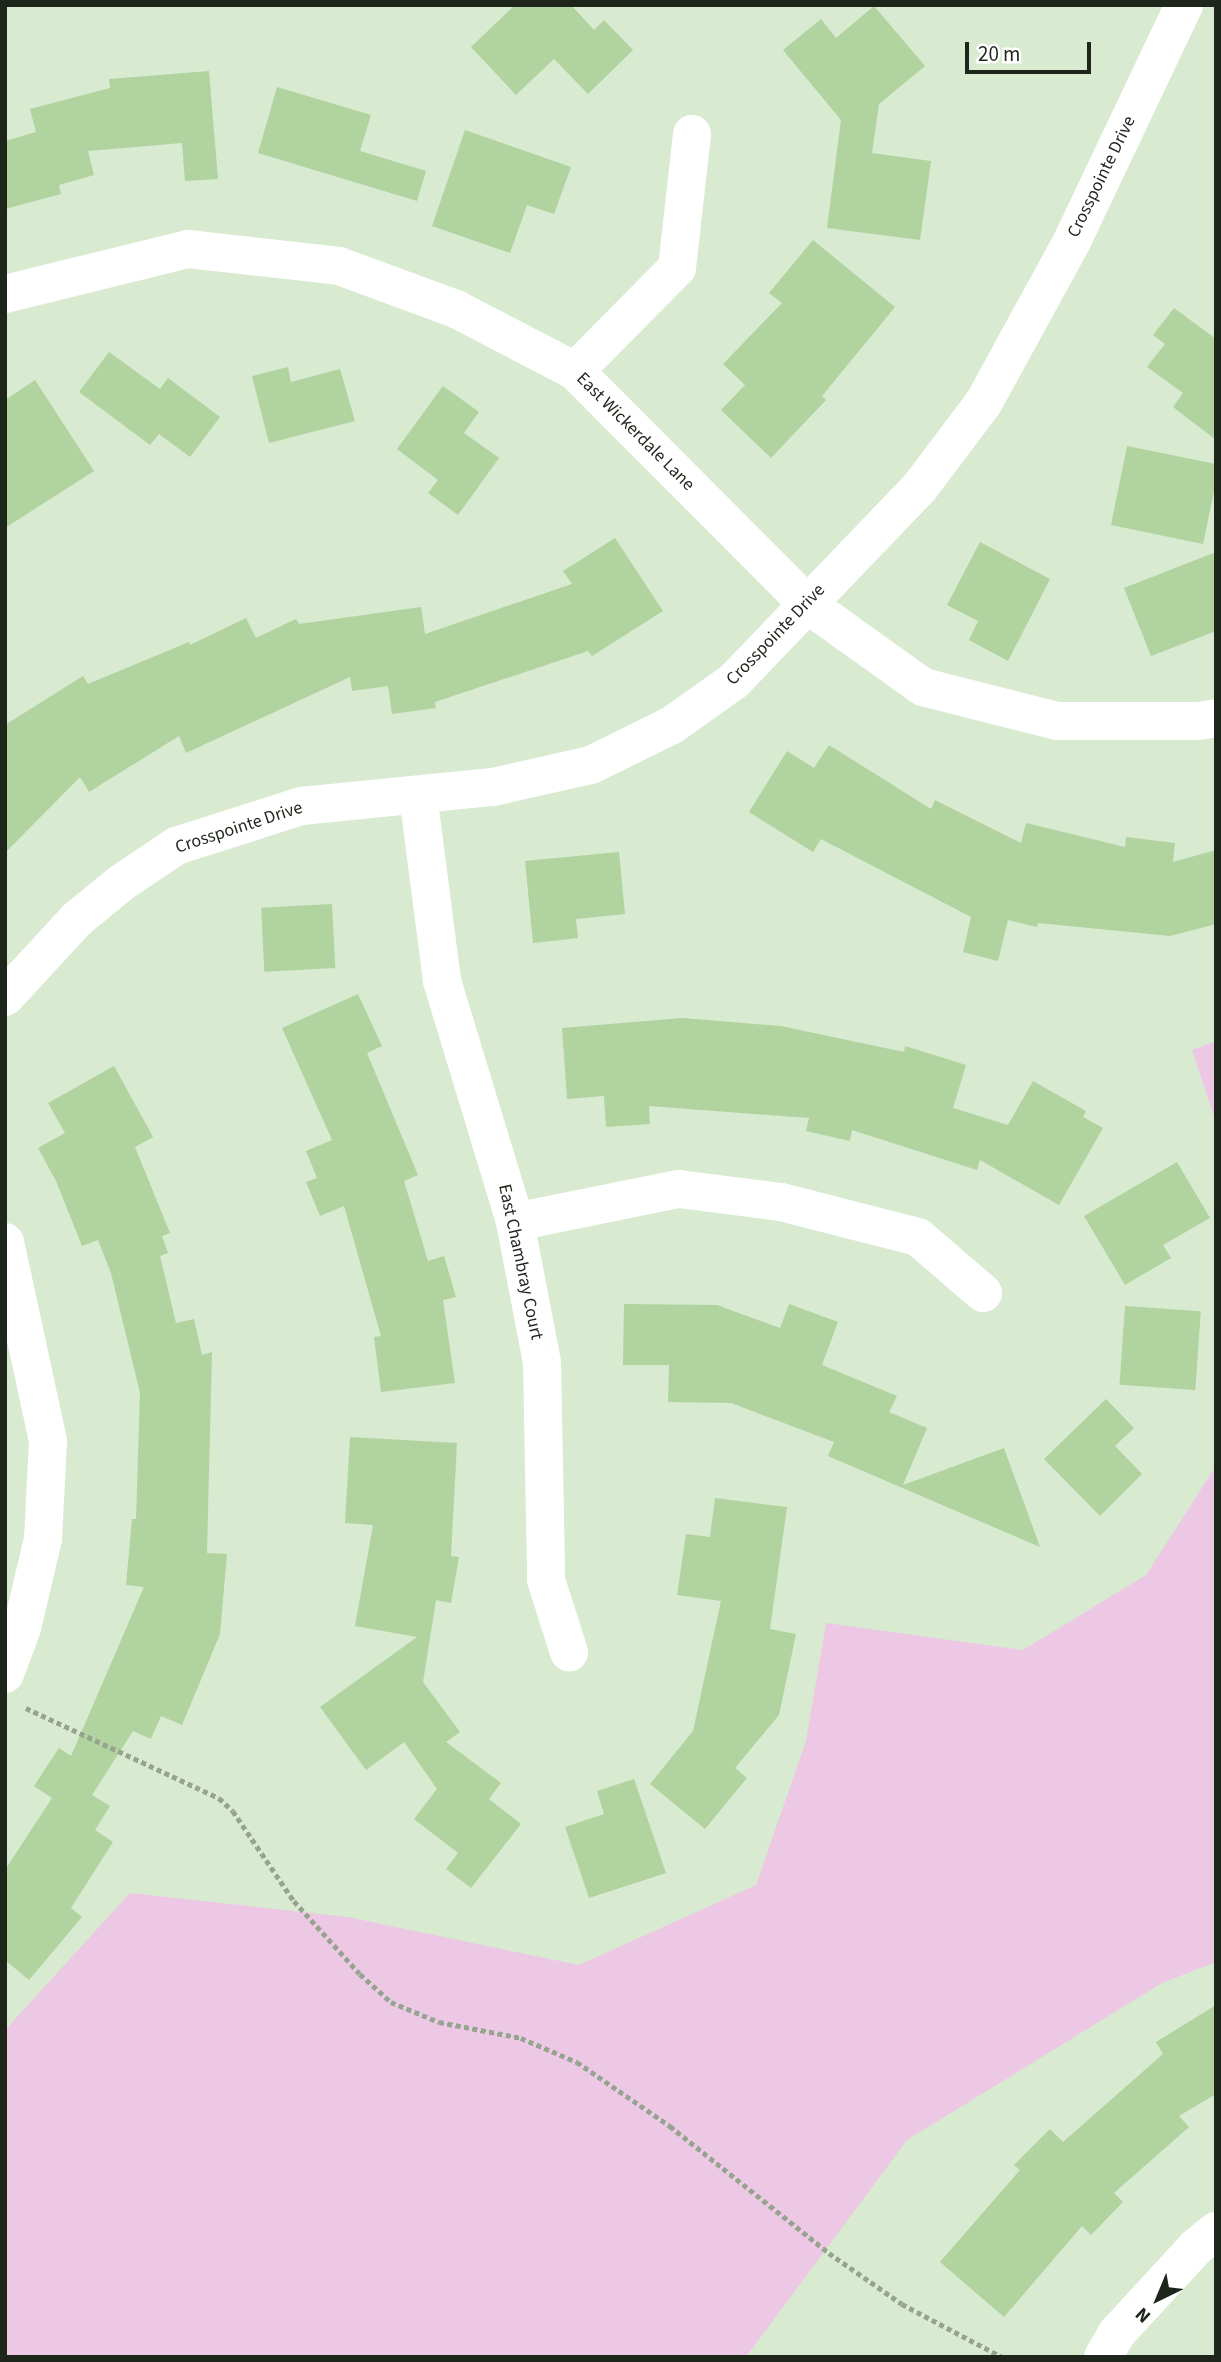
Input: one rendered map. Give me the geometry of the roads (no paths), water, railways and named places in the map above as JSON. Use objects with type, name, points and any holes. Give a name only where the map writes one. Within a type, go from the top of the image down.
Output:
[{"type":"street","name":"Crosspointe Drive","points":[[5,998],[76,920],[121,883],[176,846],[301,806],[493,787],[591,765],[672,724],[734,681],[920,487],[984,402],[1072,241],[1184,5]]},
{"type":"street","points":[[575,371],[677,268],[692,134]]},
{"type":"street","name":"East Wickerdale Lane","points":[[5,294],[188,249],[339,266],[456,309],[575,371],[807,604],[923,687],[1057,721],[1198,721],[1216,718]]},
{"type":"street","name":"East Chambray Court","points":[[418,795],[442,981],[515,1222],[542,1362],[546,1580],[569,1652]]},
{"type":"street","points":[[515,1222],[679,1189],[781,1202],[918,1237],[983,1293]]},
{"type":"street","points":[[5,1242],[48,1441],[43,1539],[22,1629],[14,1690]]},
{"type":"street","points":[[1103,2357],[1117,2333],[1196,2247],[1216,2231]]}]
